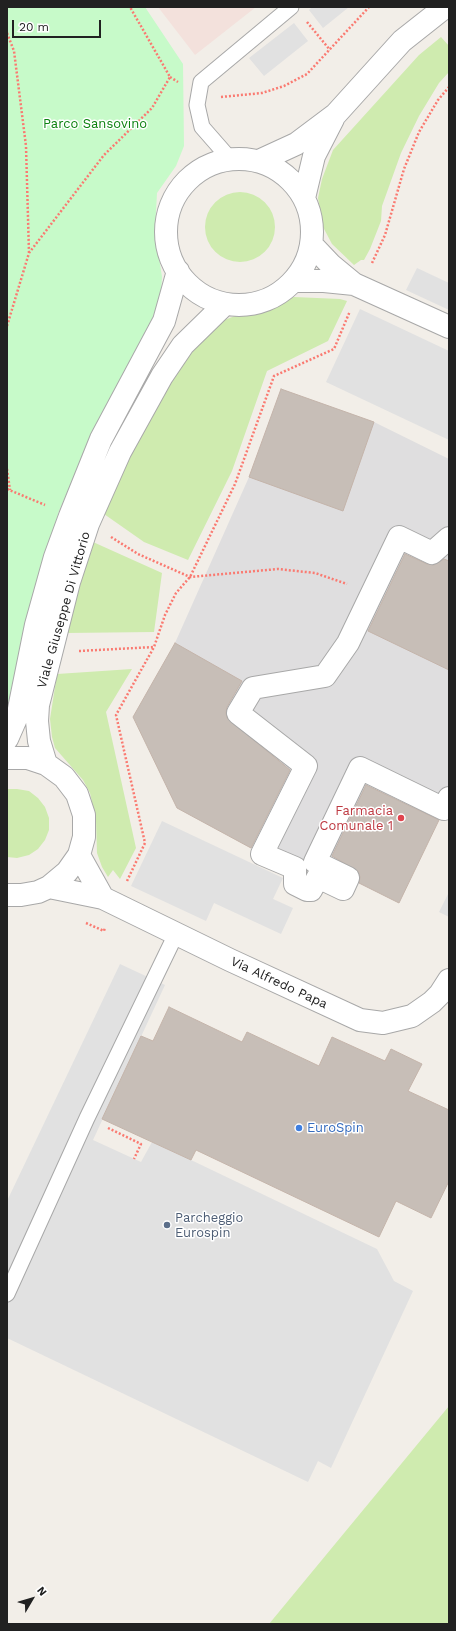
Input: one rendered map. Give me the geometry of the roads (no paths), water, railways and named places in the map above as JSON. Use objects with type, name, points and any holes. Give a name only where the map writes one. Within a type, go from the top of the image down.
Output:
[{"type":"street","points":[[259,161],[296,144],[336,114],[402,40],[445,7]]},
{"type":"street","points":[[304,198],[314,156],[336,114]]},
{"type":"street","points":[[230,159],[259,161],[283,174],[293,182],[304,198],[312,221],[312,245],[306,264],[294,281],[274,296],[250,304],[225,304],[206,297],[191,286],[178,271],[170,255],[166,237],[167,218],[173,201],[183,185],[196,172],[212,164],[230,159]]},
{"type":"street","points":[[312,245],[331,265],[354,284],[449,327]]},
{"type":"street","name":"Viale Giuseppe Di Vittorio","points":[[7,739],[18,714],[36,625],[55,557],[101,439],[164,321],[178,271]]},
{"type":"street","points":[[294,281],[324,281],[354,284]]},
{"type":"street","name":"Viale Giuseppe Di Vittorio","points":[[46,764],[39,741],[37,720],[38,705],[69,582],[88,524],[120,452],[162,376],[183,345],[225,304]]},
{"type":"street","points":[[449,538],[432,553],[398,537],[371,599],[348,643],[325,676],[253,688],[238,713],[306,766],[262,854],[295,868],[295,884],[306,890],[311,890],[318,877],[343,888],[348,878],[315,862],[360,768],[444,809],[449,798]]},
{"type":"street","points":[[7,758],[28,758],[46,764],[64,777],[77,794],[84,816],[84,837],[79,855],[67,872],[49,887],[38,892],[22,895],[7,895]]},
{"type":"street","points":[[79,855],[103,898]]},
{"type":"street","name":"Via Alfredo Papa","points":[[49,887],[103,898],[345,1015],[371,1023],[392,1022],[412,1016],[432,1002],[440,994],[449,980]]},
{"type":"lane","points":[[230,159],[202,127],[197,106],[201,82],[291,7]]},
{"type":"lane","points":[[7,1294],[73,1149],[176,934]]},
{"type":"place","name":"Farmacia Comunale 1","points":[[401,818]]},
{"type":"place","name":"EuroSpin","points":[[299,1128]]},
{"type":"place","name":"Parcheggio Eurospin","points":[[167,1225]]},
{"type":"park label","name":"Parco Sansovino","points":[[95,124]]}]
